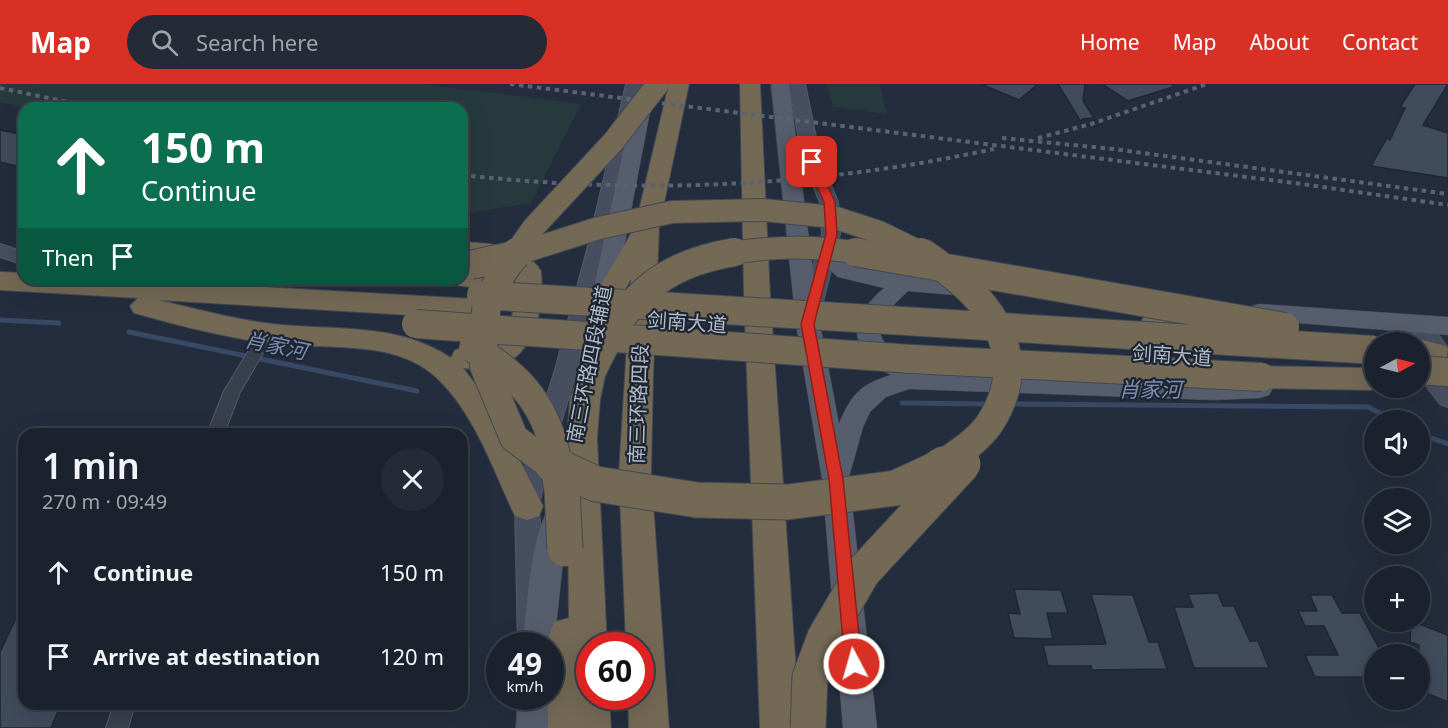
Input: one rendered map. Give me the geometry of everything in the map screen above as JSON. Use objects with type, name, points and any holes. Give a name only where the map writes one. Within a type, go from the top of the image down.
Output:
[{"type":"highway","points":[[658,84],[613,142],[533,228],[502,273],[487,303],[483,337],[484,366],[514,438],[542,459],[596,484],[697,500],[788,502],[897,488],[935,471],[977,438],[990,423]]},
{"type":"highway","name":"南三环路四段","points":[[650,728],[635,473],[638,376],[647,227],[679,84]]},
{"type":"highway","points":[[750,84],[780,728]]},
{"type":"highway","points":[[765,438],[776,320],[772,160],[766,84]]},
{"type":"highway","points":[[470,274],[507,257],[599,228],[672,212],[763,210],[833,217],[879,232],[926,255],[972,290],[992,314],[1003,337],[1007,386],[990,423],[970,456],[894,536],[858,582],[825,637],[810,677],[808,728]]},
{"type":"highway","points":[[470,274],[583,226],[609,219]]},
{"type":"highway","points":[[600,310],[647,227]]},
{"type":"highway","points":[[591,728],[582,438],[585,400],[592,371],[614,326],[635,300],[661,279],[703,258],[738,250],[824,247],[1364,341]]},
{"type":"highway","points":[[102,287],[119,299],[262,341],[395,343],[425,346],[473,360],[486,360],[510,348],[520,335],[530,291],[528,271],[505,254],[470,274]]},
{"type":"highway","name":"剑南大道","points":[[0,266],[18,269]]},
{"type":"highway","name":"剑南大道","points":[[0,281],[18,274]]},
{"type":"highway","points":[[470,274],[1156,320],[1256,312]]},
{"type":"highway","name":"剑南大道","points":[[470,274],[1364,349]]},
{"type":"highway","name":"剑南大道","points":[[470,274],[1364,374]]},
{"type":"highway","name":"剑南大道","points":[[93,285],[102,287],[159,285]]},
{"type":"highway","points":[[144,306],[430,330],[912,359],[1262,377],[1364,375]]},
{"type":"highway","points":[[430,330],[482,351],[516,378],[540,408],[555,447],[561,479],[565,533],[568,728]]},
{"type":"highway","points":[[395,343],[423,354],[446,369],[470,396],[527,506]]},
{"type":"main road","points":[[531,632],[526,556],[527,506],[533,476],[609,219],[634,84]]},
{"type":"main road","name":"南三环路四段辅道","points":[[540,632],[548,562],[600,310],[609,219],[647,84]]},
{"type":"main road","points":[[780,84],[808,324],[836,479],[860,728]]},
{"type":"main road","points":[[797,84],[812,162],[830,202],[831,234],[827,258],[808,324]]},
{"type":"main road","points":[[0,250],[18,263]]},
{"type":"main road","points":[[827,258],[846,272],[903,283],[1395,322],[1431,363],[1448,326]]},
{"type":"main road","points":[[0,286],[18,275]]},
{"type":"main road","points":[[903,283],[874,311],[868,330],[872,343],[908,379]]},
{"type":"main road","points":[[836,479],[850,429],[859,408],[875,391],[908,379],[1214,390],[1286,388],[1364,376]]},
{"type":"main road","points":[[533,728],[534,710]]},
{"type":"street","points":[[217,428],[232,391],[262,341]]},
{"type":"street","points":[[117,728],[123,710]]},
{"type":"green space","points":[[0,84],[422,84],[581,104],[531,203],[468,213],[468,102],[18,102],[18,106],[0,102]]},
{"type":"green space","points":[[826,84],[880,84],[887,114],[833,107]]},
{"type":"building","points":[[981,84],[1038,84],[1019,100]]},
{"type":"building","points":[[1058,84],[1085,84],[1083,101],[1094,118],[1082,119],[1081,122]]},
{"type":"building","points":[[1102,84],[1173,84],[1173,87],[1128,101]]},
{"type":"building","points":[[1415,84],[1448,84],[1423,125],[1448,133],[1448,178],[1371,166],[1387,138],[1390,140],[1405,108],[1400,107]]},
{"type":"building","points":[[0,130],[18,134],[18,166],[0,162]]},
{"type":"building","points":[[1014,589],[1061,590],[1068,613],[1047,613],[1053,639],[1014,638],[1008,613],[1020,614]]},
{"type":"building","points":[[1218,593],[1223,606],[1234,606],[1250,641],[1258,641],[1269,668],[1194,668],[1174,607],[1193,607],[1188,594]]},
{"type":"building","points":[[1091,594],[1133,595],[1149,642],[1158,642],[1167,669],[1092,670],[1091,666],[1048,666],[1043,645],[1106,644]]},
{"type":"building","points":[[1310,595],[1332,595],[1342,613],[1360,613],[1364,620],[1364,632],[1370,632],[1377,644],[1364,644],[1364,677],[1315,677],[1305,655],[1338,655],[1324,626],[1305,626],[1298,611],[1317,611]]},
{"type":"building","points":[[18,614],[18,710],[58,710],[51,728],[0,728],[0,652]]},
{"type":"building","points":[[1430,628],[1448,635],[1448,702],[1430,695],[1430,644],[1410,642],[1410,632],[1430,632]]},
{"type":"waterway","name":"肖家河","points":[[0,320],[59,323]]},
{"type":"waterway","name":"肖家河","points":[[129,332],[417,391]]},
{"type":"waterway","name":"肖家河","points":[[902,403],[991,404]]},
{"type":"waterway","name":"肖家河","points":[[1009,404],[1368,407],[1374,410]]},
{"type":"waterway","name":"肖家河","points":[[1430,438],[1448,444]]},
{"type":"railway","points":[[510,84],[1302,184],[1448,205]]},
{"type":"railway","points":[[1038,138],[1091,124],[1207,84]]},
{"type":"railway","points":[[0,88],[68,102]]},
{"type":"railway","points":[[1002,138],[1113,149],[1448,194]]},
{"type":"railway","points":[[468,176],[597,185],[729,184],[861,172],[994,149]]},
{"type":"route","points":[[812,162],[830,202],[831,234],[827,258],[808,324],[836,479],[854,664]]}]
